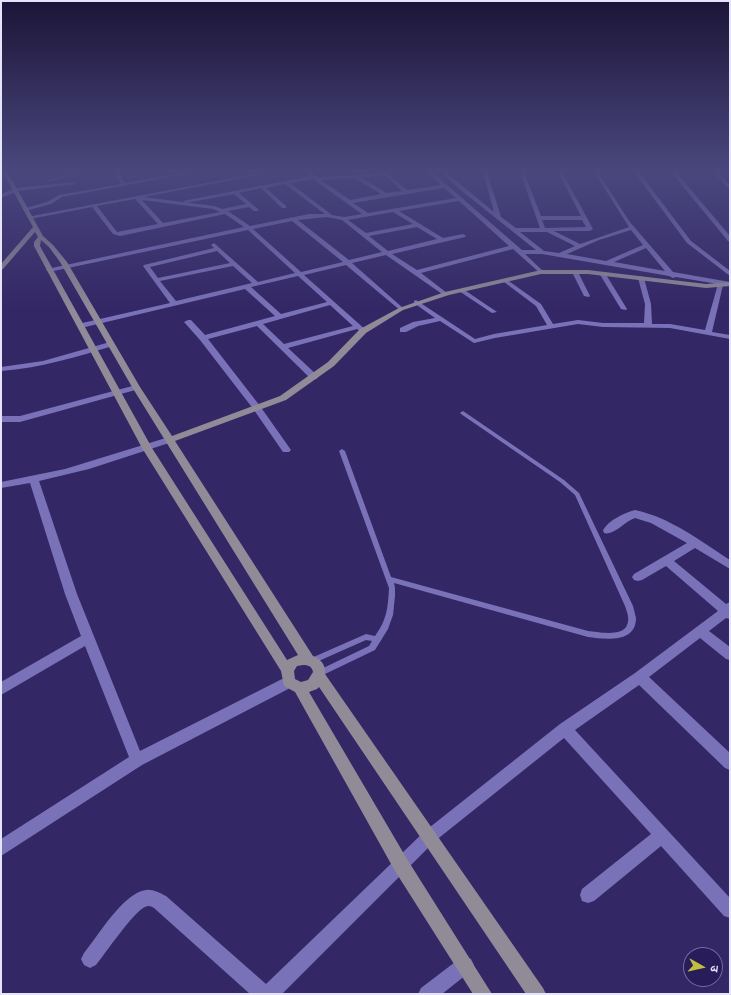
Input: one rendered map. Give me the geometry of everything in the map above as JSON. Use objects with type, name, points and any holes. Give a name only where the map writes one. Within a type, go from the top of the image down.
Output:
[{"type":"street","points":[[31,218],[41,237],[50,243],[65,267],[81,326],[147,448],[292,680],[401,865],[483,994]]},
{"type":"street","points":[[104,218],[115,233],[118,234],[191,218]]},
{"type":"street","points":[[156,218],[162,225]]},
{"type":"street","points":[[235,218],[249,228],[361,329]]},
{"type":"street","points":[[49,270],[301,218]]},
{"type":"street","points":[[407,218],[442,240]]},
{"type":"street","points":[[481,218],[541,272]]},
{"type":"street","points":[[539,218],[545,230],[579,246]]},
{"type":"street","points":[[584,218],[597,239]]},
{"type":"street","points":[[625,218],[680,284]]},
{"type":"street","points":[[671,218],[689,242],[730,274]]},
{"type":"street","points":[[712,218],[730,240]]},
{"type":"street","points":[[344,219],[387,253],[416,272],[445,294]]},
{"type":"street","points":[[500,219],[542,252]]},
{"type":"street","points":[[293,220],[347,262],[401,309]]},
{"type":"street","points":[[365,235],[417,225]]},
{"type":"street","points":[[1,268],[36,227]]},
{"type":"street","points":[[560,255],[597,239],[632,228]]},
{"type":"street","points":[[514,230],[590,230]]},
{"type":"street","points":[[81,326],[462,236]]},
{"type":"street","points":[[41,237],[36,244],[49,270],[100,322],[110,344],[136,387],[310,660],[318,667],[320,674],[537,994]]},
{"type":"street","points":[[205,237],[256,284]]},
{"type":"street","points":[[607,263],[647,245]]},
{"type":"street","points":[[416,272],[512,247]]},
{"type":"street","points":[[174,304],[146,266],[218,249]]},
{"type":"street","points":[[520,252],[542,252],[730,284]]},
{"type":"street","points":[[156,280],[234,264]]},
{"type":"street","points":[[283,347],[361,329],[416,302],[541,272],[602,273],[680,284],[706,286],[730,284]]},
{"type":"street","points":[[575,272],[587,296]]},
{"type":"street","points":[[602,273],[624,309]]},
{"type":"street","points":[[641,278],[648,304],[648,325]]},
{"type":"street","points":[[506,281],[539,306],[551,326]]},
{"type":"street","points":[[708,333],[720,285]]},
{"type":"street","points":[[246,286],[280,317]]},
{"type":"street","points":[[461,290],[494,312]]},
{"type":"street","points":[[416,302],[474,341],[478,342],[500,334],[578,322],[603,325],[670,326],[730,338]]},
{"type":"street","points":[[203,338],[331,303]]},
{"type":"street","points":[[403,330],[416,324],[440,319]]},
{"type":"street","points":[[188,322],[203,338],[257,408],[286,450]]},
{"type":"street","points":[[258,323],[314,377]]},
{"type":"street","points":[[1,485],[34,480],[88,466],[147,448],[283,398],[331,364],[361,329]]},
{"type":"street","points":[[1,369],[16,368],[54,361],[110,344]]},
{"type":"street","points":[[1,419],[20,419],[136,387]]},
{"type":"street","points":[[34,480],[71,594],[137,760]]},
{"type":"street","points":[[608,530],[629,516],[643,515],[730,565]]},
{"type":"street","points":[[638,577],[694,543]]},
{"type":"street","points":[[269,994],[430,836],[565,729],[640,677],[700,630],[729,611],[666,560]]},
{"type":"street","points":[[700,630],[730,655]]},
{"type":"street","points":[[1,689],[88,638]]},
{"type":"street","points":[[292,680],[293,662],[298,660],[310,660]]},
{"type":"street","points":[[1,848],[137,760],[292,680],[312,686],[320,674]]},
{"type":"street","points":[[640,677],[730,763]]},
{"type":"street","points":[[565,729],[730,910]]},
{"type":"street","points":[[588,895],[662,835]]},
{"type":"street","points":[[90,959],[129,910],[141,899],[150,898],[160,902],[263,994]]},
{"type":"street","points":[[427,994],[465,965]]},
{"type":"lane","points":[[389,579],[588,634],[614,636],[623,634],[630,628],[632,619],[629,606],[576,494],[562,481],[464,413]]},
{"type":"lane","points":[[320,674],[372,648],[376,639],[388,624],[390,616],[392,588],[342,451]]},
{"type":"lane","points":[[310,660],[366,637],[376,639]]}]
